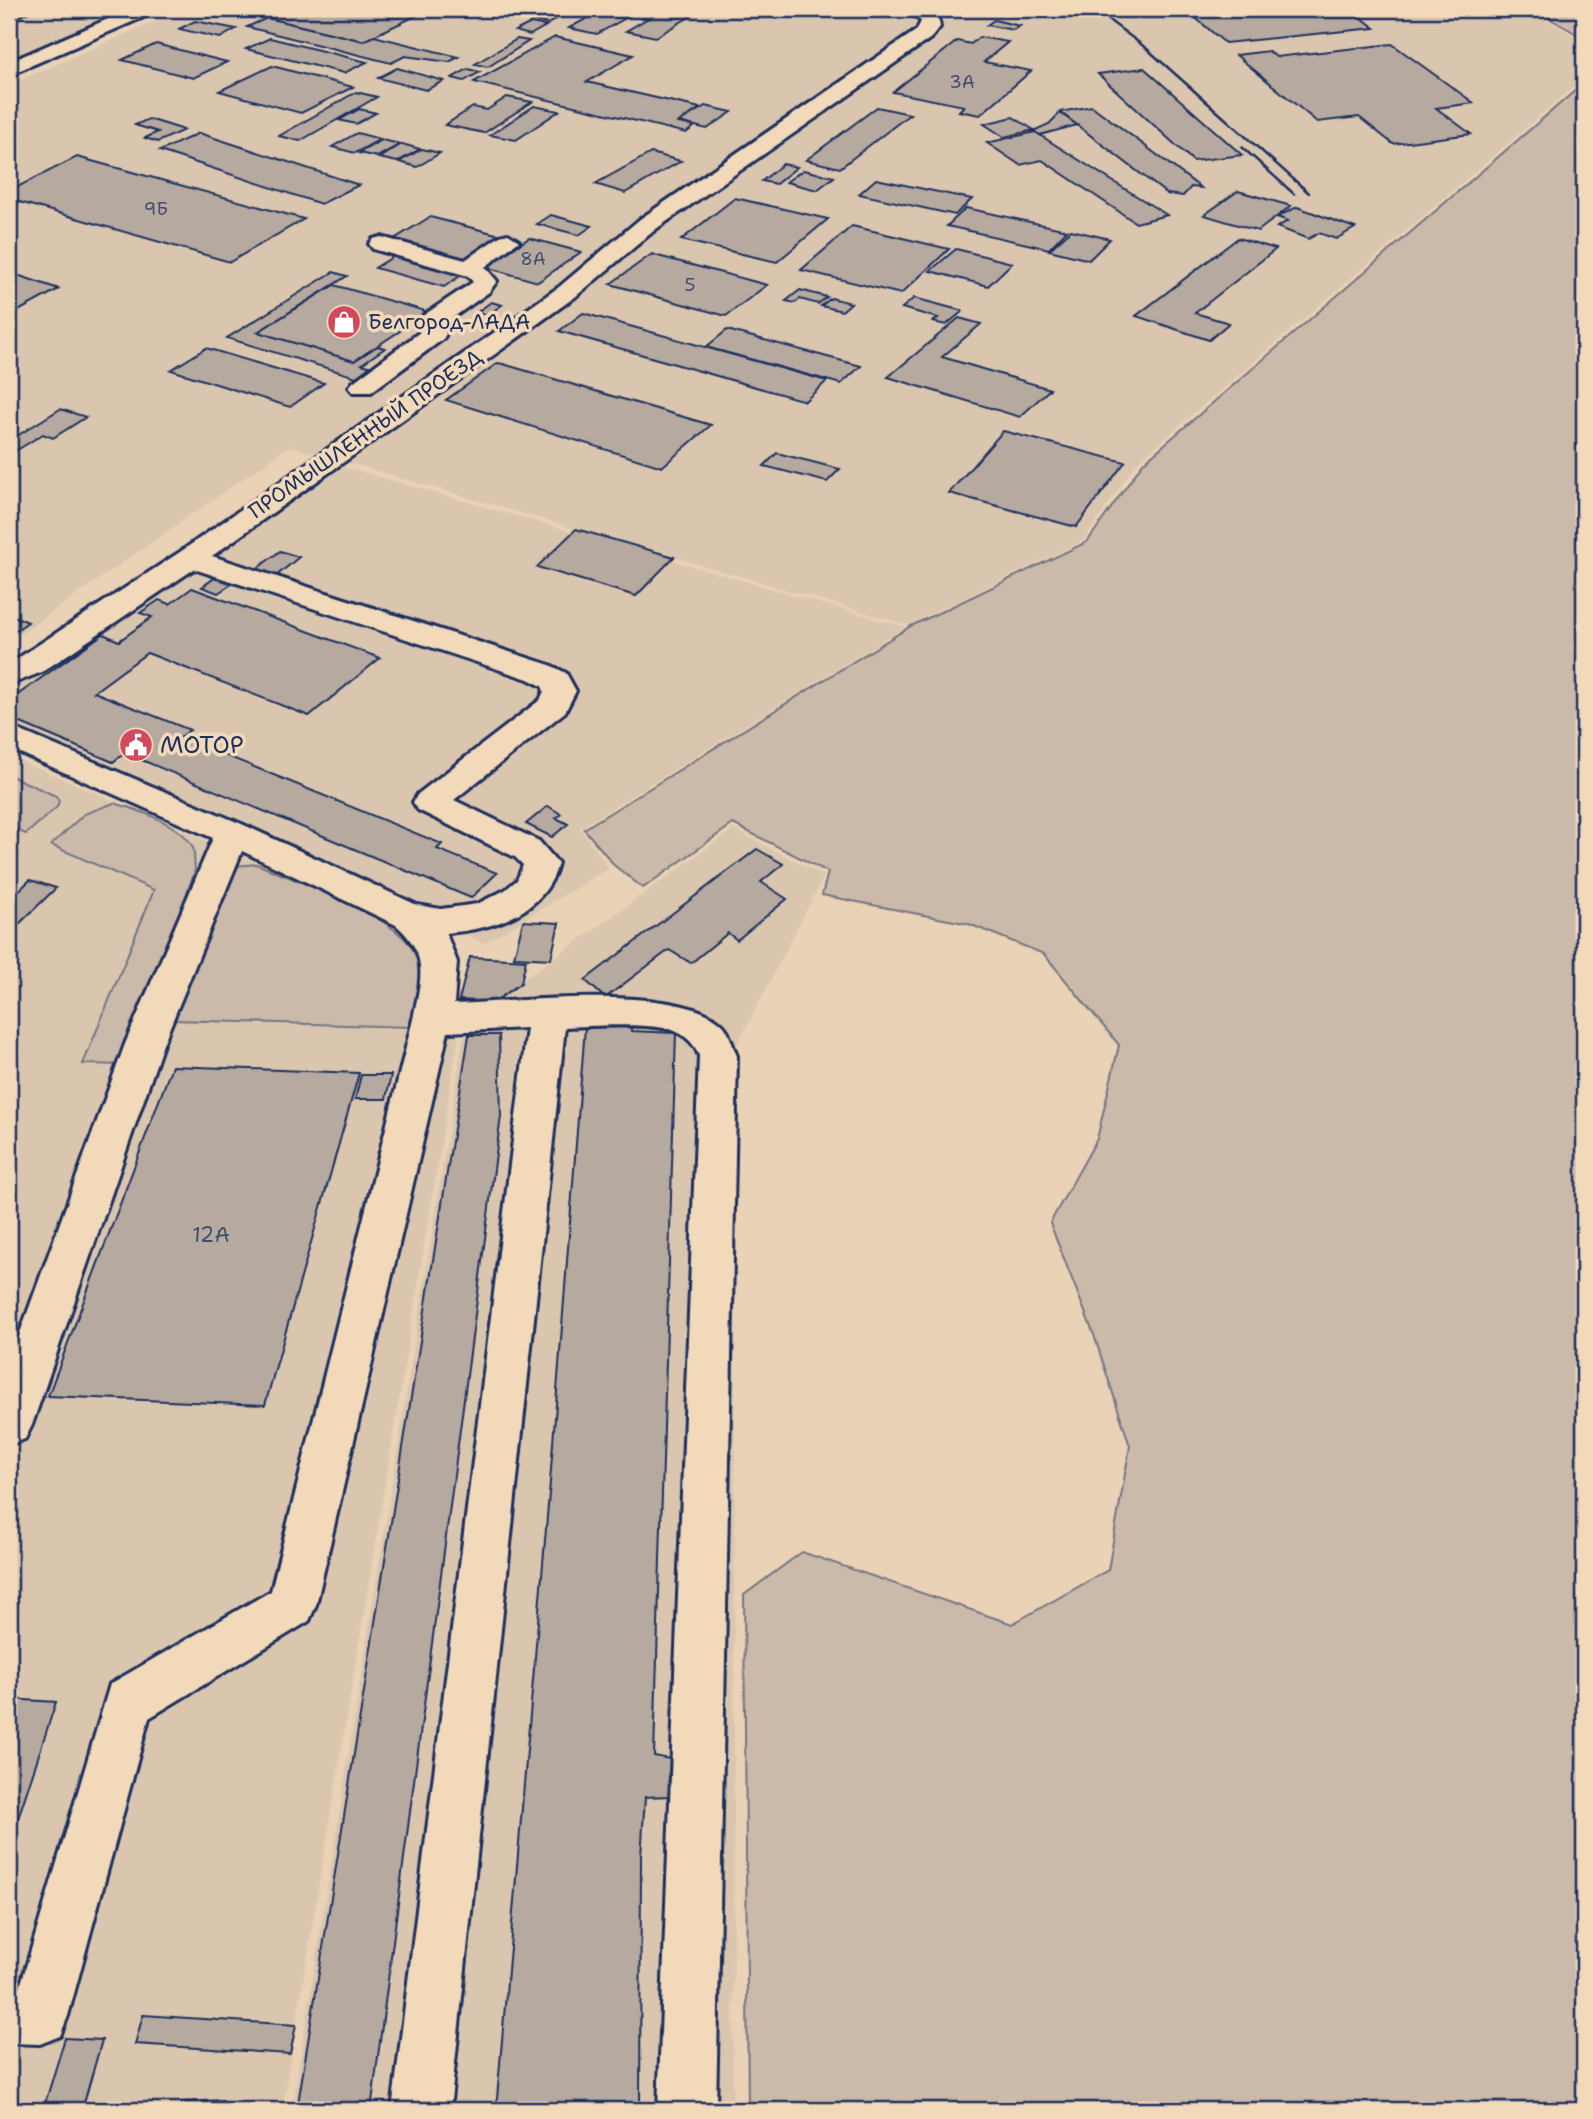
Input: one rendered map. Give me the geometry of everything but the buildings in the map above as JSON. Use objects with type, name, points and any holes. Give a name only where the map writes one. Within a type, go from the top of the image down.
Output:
[{"type":"street","points":[[9,69],[146,9]]},
{"type":"street","name":"ПРОМЫШЛЕННЫЙ ПРОЕЗД","points":[[9,676],[32,665],[190,558],[567,292],[648,224],[924,34],[931,27],[930,19],[915,9]]},
{"type":"street","points":[[469,268],[508,242]]},
{"type":"street","points":[[362,387],[433,334],[427,324],[481,287],[485,281],[483,275],[469,268],[381,244]]},
{"type":"street","points":[[9,736],[232,833],[409,916],[440,921],[465,919],[493,911],[516,898],[540,876],[541,863],[527,849],[430,802],[554,705],[560,691],[555,680],[539,672],[190,558]]},
{"type":"street","points":[[9,1425],[144,1044],[232,833]]},
{"type":"street","points":[[9,2015],[40,2015],[128,1702],[292,1605],[432,1019],[440,966],[438,952],[433,937],[409,916]]},
{"type":"street","points":[[432,1019],[548,1014],[654,1014],[686,1019],[710,1036],[718,1056],[687,2110]]},
{"type":"street","points":[[421,2110],[548,1014]]},
{"type":"shaded area","points":[[9,9],[123,9],[9,59]]},
{"type":"shaded area","points":[[183,9],[1527,9],[1584,41],[1584,78],[1137,462],[1083,541],[908,625],[290,446],[9,642],[9,85]]},
{"type":"shaded area","points":[[1533,9],[1584,9],[1584,38]]},
{"type":"shaded area","points":[[1584,83],[1584,2110],[748,2110],[744,1595],[802,1552],[1012,1624],[1108,1570],[1130,1446],[1094,1335],[1050,1223],[1097,1139],[1119,1045],[1044,954],[969,924],[822,895],[828,872],[733,824],[643,888],[615,866],[584,829],[911,626],[1087,542],[1143,463]]},
{"type":"shaded area","points":[[324,461],[905,627],[580,828],[609,868],[485,943],[9,738],[9,678]]},
{"type":"shaded area","points":[[9,756],[401,924],[461,1022],[282,2110],[9,2110]]},
{"type":"shaded area","points":[[9,775],[56,796],[59,801],[57,807],[26,834],[9,827]]},
{"type":"shaded area","points":[[114,803],[158,819],[180,832],[193,848],[195,870],[126,1065],[83,1064],[154,890],[51,845],[84,814]]},
{"type":"shaded area","points":[[734,829],[824,876],[736,1047],[733,2110],[292,2110],[466,1021]]},
{"type":"shaded area","points":[[257,864],[323,891],[374,916],[395,930],[411,946],[419,962],[420,978],[411,1027],[175,1020],[224,878],[235,866]]},
{"type":"railway","points":[[1094,9],[1146,48],[1309,193]]},
{"type":"railway","points":[[1242,147],[1294,194]]},
{"type":"place","name":"Белгород-ЛАДА","points":[[344,322]]},
{"type":"place","name":"МОТОР","points":[[136,745]]}]
